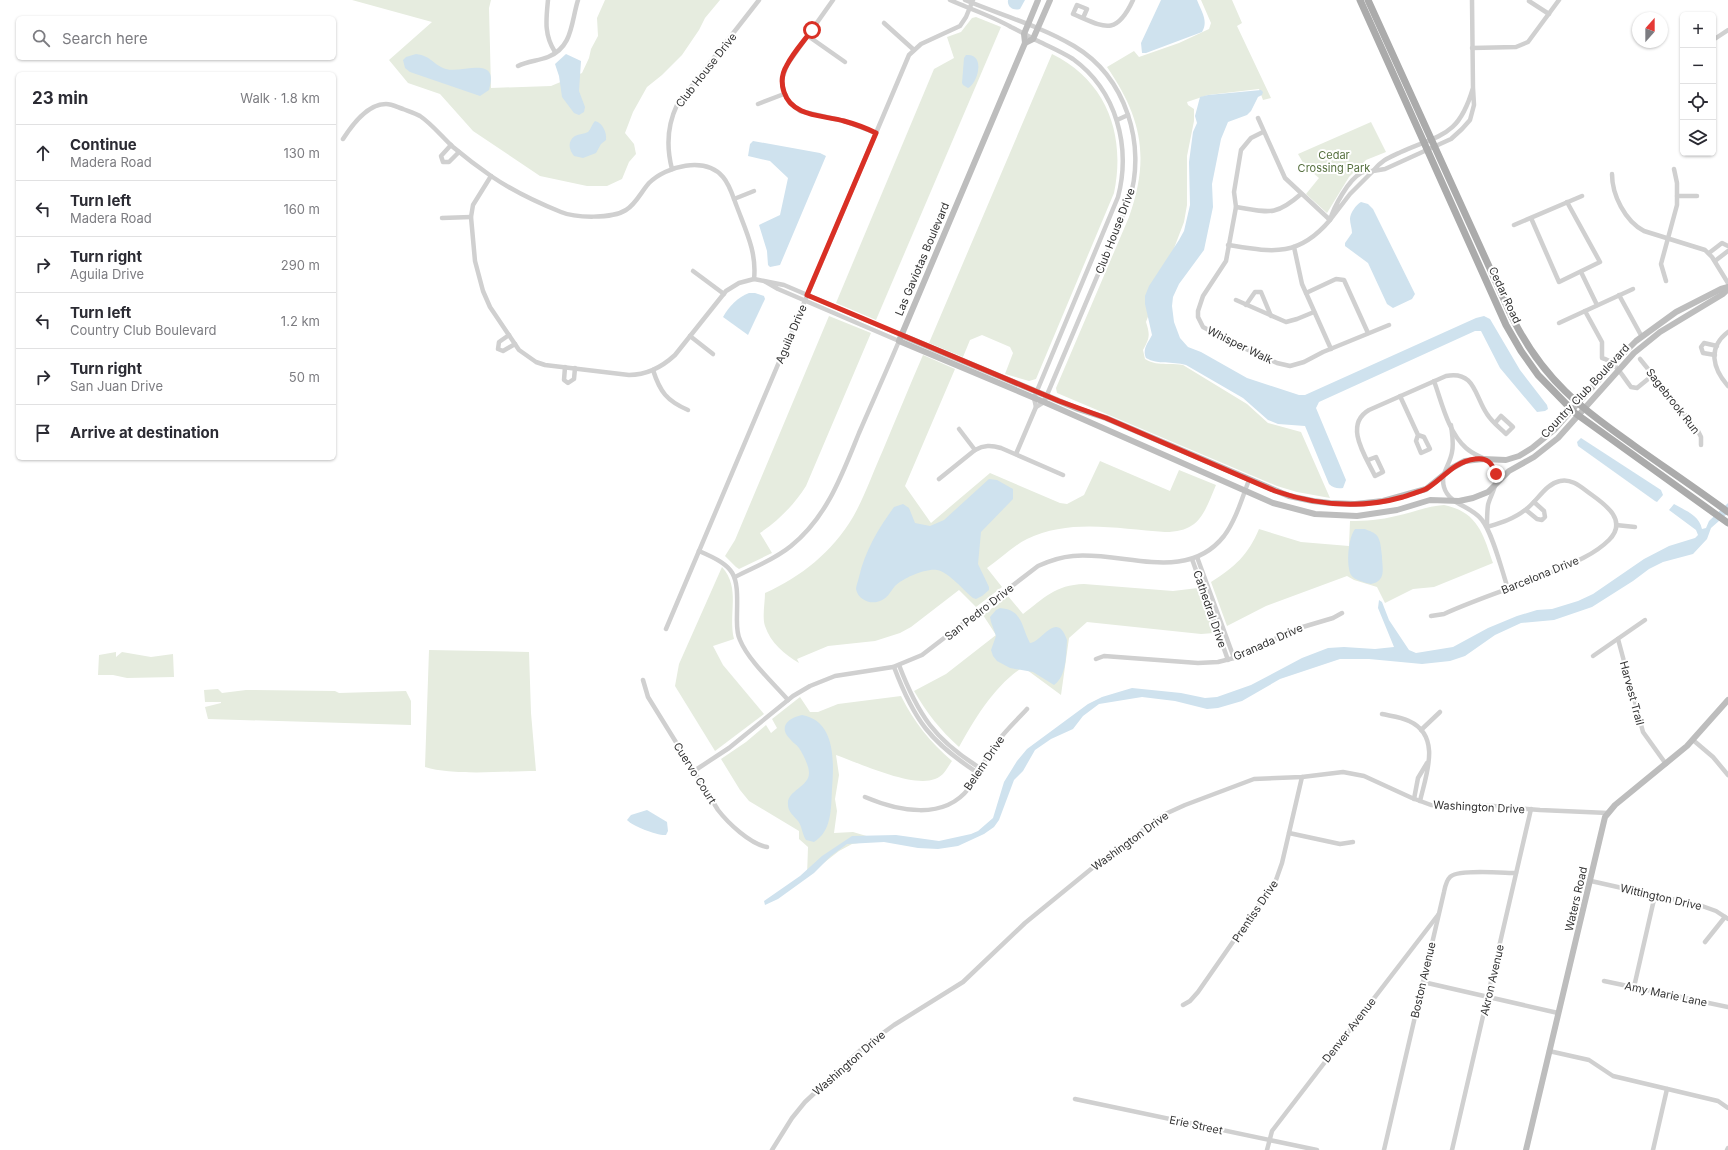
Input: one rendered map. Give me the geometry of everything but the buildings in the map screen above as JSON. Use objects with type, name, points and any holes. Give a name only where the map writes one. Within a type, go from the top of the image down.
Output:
[{"type":"main road","name":"Cedar Road","points":[[1360,0],[1513,338],[1538,375],[1578,415],[1727,522]]},
{"type":"main road","name":"Cedar Road","points":[[1368,0],[1519,332],[1543,368],[1584,409],[1728,512]]},
{"type":"street","points":[[548,0],[547,32],[549,41],[556,52]]},
{"type":"street","points":[[518,66],[523,63],[549,57],[564,45],[571,33],[578,0]]},
{"type":"street","name":"Club House Drive","points":[[672,169],[667,148],[672,115],[677,105],[759,0]]},
{"type":"street","points":[[833,0],[785,68],[782,84],[784,94],[793,106],[803,112],[844,121],[876,133]]},
{"type":"street","name":"Club House Drive","points":[[950,0],[1056,49],[1080,65],[1107,97],[1117,120],[1123,154],[1123,173],[1118,196],[1036,395]]},
{"type":"street","name":"Club House Drive","points":[[965,0],[972,1],[1028,24],[1074,46],[1088,56],[1100,68],[1118,93],[1128,115],[1136,152],[1135,173],[1131,193],[1045,399]]},
{"type":"street","name":"Las Gaviotas Boulevard","points":[[735,577],[785,551],[799,539],[822,514],[838,484],[1025,43],[1024,34],[1038,0]]},
{"type":"street","points":[[1025,43],[1033,39],[1050,0]]},
{"type":"street","points":[[1083,18],[1100,25],[1114,25],[1125,17],[1133,0]]},
{"type":"street","points":[[1228,245],[1267,251],[1279,251],[1294,247],[1318,233],[1350,194],[1382,161],[1457,134],[1470,120],[1474,106],[1472,88],[1472,0]]},
{"type":"street","points":[[1529,0],[1549,14]]},
{"type":"street","points":[[1472,48],[1516,47],[1522,45],[1531,39],[1558,0]]},
{"type":"street","name":"Aguila Drive","points":[[666,628],[909,55],[921,44],[960,26],[966,18],[972,1]]},
{"type":"street","points":[[884,23],[914,50]]},
{"type":"street","points":[[1716,38],[1728,30]]},
{"type":"street","points":[[808,36],[845,62]]},
{"type":"street","points":[[1330,220],[1341,196],[1361,173],[1385,169],[1433,143],[1457,123],[1465,110],[1472,88]]},
{"type":"street","points":[[758,104],[784,94]]},
{"type":"street","points":[[343,139],[352,124],[371,108],[386,104],[419,115],[459,152],[491,176],[517,192],[564,214],[607,216],[626,210],[656,177],[672,169],[694,166],[709,167],[722,176],[734,199],[754,251],[754,279]]},
{"type":"street","points":[[1117,120],[1128,115]]},
{"type":"street","points":[[1258,118],[1285,178],[1330,220]]},
{"type":"street","name":"Whisper Walk","points":[[1264,132],[1251,138],[1246,142],[1241,150],[1234,192],[1236,207],[1224,264],[1206,290],[1198,311],[1200,322],[1203,327],[1235,344],[1284,365],[1297,365],[1389,325]]},
{"type":"street","points":[[451,145],[441,156],[443,162],[449,162],[459,152]]},
{"type":"street","points":[[1666,281],[1661,264],[1674,217],[1677,196],[1674,169]]},
{"type":"street","points":[[1612,174],[1615,193],[1631,221],[1644,231],[1702,248],[1709,253],[1715,261],[1728,283]]},
{"type":"street","name":"Country Club Boulevard","points":[[491,176],[473,205],[470,217],[475,261],[483,291],[490,307],[519,350],[536,362],[629,375],[637,375],[653,370],[667,362],[675,355],[724,294],[739,283],[754,279],[781,284],[900,338]]},
{"type":"street","points":[[734,199],[754,191]]},
{"type":"street","points":[[1236,207],[1270,213],[1287,206],[1301,194]]},
{"type":"street","points":[[1514,224],[1582,196]]},
{"type":"street","points":[[1677,196],[1697,196]]},
{"type":"street","points":[[1531,218],[1559,282],[1600,262],[1567,202]]},
{"type":"street","points":[[442,218],[470,217]]},
{"type":"street","points":[[1709,253],[1722,243],[1728,246]]},
{"type":"street","points":[[1294,247],[1306,292],[1331,349]]},
{"type":"street","points":[[1715,261],[1728,251]]},
{"type":"street","points":[[693,271],[724,294]]},
{"type":"street","points":[[1581,272],[1597,305]]},
{"type":"street","points":[[1306,292],[1336,279],[1344,280],[1368,333]]},
{"type":"street","name":"Country Club Boulevard","points":[[762,280],[805,301],[900,338],[1036,395],[1245,491],[1288,508],[1329,516],[1379,514],[1411,507],[1430,500],[1440,499],[1454,501],[1478,497],[1488,492],[1509,471],[1534,457],[1550,445],[1584,409],[1615,367],[1655,336],[1723,294],[1728,288]]},
{"type":"street","name":"Country Club Boulevard","points":[[1045,399],[1106,418],[1275,491],[1301,499],[1355,504],[1383,501],[1426,489],[1452,468],[1466,461],[1474,459],[1501,460],[1519,456],[1547,437],[1642,337],[1676,312],[1720,289],[1728,288]]},
{"type":"street","points":[[1559,322],[1633,289]]},
{"type":"street","points":[[1246,305],[1255,292],[1261,292],[1271,316]]},
{"type":"street","points":[[1619,295],[1642,337]]},
{"type":"street","points":[[1236,300],[1286,322],[1314,312]]},
{"type":"street","points":[[1585,311],[1602,342],[1602,358],[1608,359],[1634,388],[1653,375]]},
{"type":"street","points":[[1728,332],[1721,338],[1714,356],[1719,375],[1728,386]]},
{"type":"street","points":[[509,335],[499,342],[498,349],[504,351],[515,344]]},
{"type":"street","points":[[690,336],[713,354]]},
{"type":"street","points":[[1714,356],[1703,353],[1701,347],[1704,343],[1717,346]]},
{"type":"street","name":"Sagebrook Run","points":[[1640,359],[1698,431],[1701,445]]},
{"type":"street","points":[[565,367],[564,380],[568,383],[574,379],[575,368]]},
{"type":"street","points":[[653,370],[657,382],[666,396],[676,405],[688,410]]},
{"type":"street","points":[[1368,460],[1357,437],[1358,422],[1366,412],[1450,375],[1465,378],[1474,387],[1486,414],[1495,423]]},
{"type":"street","points":[[1434,382],[1457,437],[1466,448],[1490,462],[1497,478],[1488,506],[1487,527],[1508,589]]},
{"type":"street","points":[[1016,454],[1036,407],[1036,395]]},
{"type":"street","points":[[1400,396],[1418,435]]},
{"type":"street","points":[[1036,407],[1045,399]]},
{"type":"street","points":[[1451,425],[1452,451],[1450,461],[1442,476],[1447,494],[1454,501],[1472,510],[1487,527]]},
{"type":"street","points":[[959,429],[975,450]]},
{"type":"street","points":[[939,479],[975,450],[980,447],[991,445],[1016,454],[1063,475]]},
{"type":"street","name":"San Pedro Drive","points":[[694,771],[744,736],[788,700],[806,688],[829,678],[897,666],[931,650],[1033,570],[1052,560],[1078,555],[1168,562],[1195,558],[1212,548],[1227,532],[1250,480]]},
{"type":"street","points":[[1487,527],[1513,518],[1526,510],[1554,483],[1564,480],[1572,481],[1611,509],[1615,517],[1616,525],[1634,527]]},
{"type":"street","points":[[1526,510],[1537,519],[1542,520],[1545,517],[1544,512],[1534,502]]},
{"type":"street","name":"Barcelona Drive","points":[[1431,616],[1444,614],[1569,565],[1583,558],[1608,541],[1613,535],[1616,525]]},
{"type":"street","points":[[699,551],[722,561],[735,577],[738,586],[737,624],[741,642],[752,658],[788,700]]},
{"type":"street","name":"Cathedral Drive","points":[[1195,558],[1234,658]]},
{"type":"street","name":"Cathedral Drive","points":[[1195,558],[1228,660]]},
{"type":"street","name":"Granada Drive","points":[[1096,659],[1104,656],[1198,663],[1228,660],[1282,634],[1342,614]]},
{"type":"street","points":[[1593,656],[1645,620]]},
{"type":"street","name":"Harvest Trail","points":[[1618,640],[1642,732],[1666,764]]},
{"type":"street","points":[[897,666],[925,719],[949,746],[979,771]]},
{"type":"street","name":"Cuervo Court","points":[[643,680],[648,697],[723,817],[754,842],[767,847]]},
{"type":"street","name":"Waters Road","points":[[1526,1150],[1591,881],[1601,829],[1608,813],[1615,805],[1693,740],[1728,700]]},
{"type":"street","name":"Belem Drive","points":[[865,797],[885,805],[900,808],[918,810],[933,809],[945,806],[968,789],[998,741],[1027,709]]},
{"type":"street","points":[[1421,730],[1440,712]]},
{"type":"street","points":[[1382,714],[1407,720],[1421,730],[1427,738],[1429,744],[1429,760],[1420,801]]},
{"type":"street","points":[[1693,740],[1713,757],[1728,775]]},
{"type":"street","points":[[1414,799],[1418,778],[1429,760]]},
{"type":"street","name":"Washington Drive","points":[[772,1150],[804,1102],[862,1049],[894,1025],[963,982],[1040,909],[1096,865],[1164,815],[1185,805],[1254,779],[1302,777],[1343,772],[1358,774],[1414,799],[1439,806],[1493,806],[1608,813]]},
{"type":"street","name":"Prentiss Drive","points":[[1183,1005],[1190,1001],[1198,992],[1270,891],[1278,876],[1302,777]]},
{"type":"street","name":"Akron Avenue","points":[[1452,1150],[1531,809]]},
{"type":"street","points":[[1289,832],[1340,844],[1353,842]]},
{"type":"street","name":"Boston Avenue","points":[[1384,1150],[1439,914],[1449,878],[1453,875],[1463,873],[1516,873]]},
{"type":"street","name":"Wittington Drive","points":[[1591,881],[1702,906],[1712,909],[1726,918]]},
{"type":"street","points":[[1634,988],[1655,895]]},
{"type":"street","name":"Denver Avenue","points":[[1267,1150],[1272,1131],[1439,914]]},
{"type":"street","points":[[1705,942],[1726,918]]},
{"type":"street","name":"Amy Marie Lane","points":[[1604,981],[1728,1008]]},
{"type":"street","points":[[1423,982],[1558,1014]]},
{"type":"street","points":[[1549,1051],[1589,1060],[1613,1076],[1718,1101],[1728,1108]]},
{"type":"street","points":[[1653,1150],[1667,1089]]},
{"type":"street","name":"Erie Street","points":[[1075,1099],[1317,1150]]},
{"type":"green space","points":[[352,0],[491,0],[489,8],[491,88],[551,86],[582,73],[589,58],[591,49],[598,36],[597,18],[605,0],[720,0],[705,18],[699,30],[682,55],[662,75],[647,87],[633,112],[625,133],[634,144],[636,154],[629,162],[622,179],[607,186],[587,186],[540,176],[473,131],[440,94],[408,83],[389,60],[432,22]]},
{"type":"green space","points":[[1201,0],[1232,0],[1242,23],[1237,26],[1271,98],[1263,100],[1259,89],[1208,95],[1187,102],[1188,105],[1194,109],[1194,121],[1187,156],[1187,205],[1184,222],[1146,322],[1149,336],[1143,350],[1145,359],[1159,364],[1183,365],[1247,404],[1268,423],[1301,432],[1330,498],[1297,492],[1277,486],[1057,393],[1056,388],[1129,217],[1136,196],[1140,157],[1139,139],[1135,121],[1119,86],[1107,67],[1134,51],[1139,57],[1179,43],[1209,29],[1211,23]]},
{"type":"green space","points":[[976,17],[1001,27],[876,320],[836,303],[934,69],[954,58],[947,37],[961,32],[972,18]]},
{"type":"green space","points":[[1052,54],[1071,65],[1087,79],[1099,95],[1108,112],[1114,131],[1117,151],[1117,171],[1114,193],[1036,379],[1029,381],[1005,374],[1013,353],[1010,347],[982,335],[970,340],[963,357],[929,343]]},
{"type":"green space","name":"Cedar Crossing Park","points":[[1371,122],[1386,152],[1366,160],[1349,177],[1327,213],[1306,194],[1319,178],[1305,166],[1298,154]]},
{"type":"green space","points":[[829,316],[871,333],[806,486],[786,512],[760,533],[772,553],[739,569],[725,556],[735,540]]},
{"type":"green space","points":[[923,355],[955,369],[905,486],[931,523],[990,473],[1060,503],[1067,504],[1084,495],[1100,461],[1170,491],[1179,470],[1216,485],[1204,512],[1193,525],[1186,529],[1165,532],[1095,526],[1060,529],[1043,533],[1022,542],[987,568],[1002,587],[976,607],[959,590],[911,627],[900,633],[875,641],[828,646],[797,659],[799,663],[779,648],[767,632],[764,618],[765,593],[791,579],[815,562],[845,530],[865,492]]},
{"type":"green space","points":[[1444,505],[1465,513],[1478,526],[1493,563],[1434,587],[1413,589],[1385,603],[1377,587],[1354,580],[1347,576],[1266,606],[1227,626],[1211,582],[1240,560],[1255,538],[1259,529],[1301,542],[1349,546],[1350,521],[1385,518]]},
{"type":"green space","points":[[722,567],[728,575],[733,592],[732,620],[734,639],[713,646],[723,665],[764,714],[715,751],[675,686],[679,664]]},
{"type":"green space","points":[[1084,584],[1173,591],[1198,588],[1214,633],[1201,634],[1087,622],[1069,638],[1061,695],[1023,667],[1003,683],[986,703],[959,747],[934,721],[914,691],[946,674],[996,635],[983,615],[1008,596],[1023,614],[1050,593],[1065,587]]},
{"type":"green space","points":[[429,650],[529,652],[531,713],[536,771],[464,772],[437,770],[425,767]]},
{"type":"green space","points":[[116,652],[116,657],[122,652],[151,657],[173,654],[174,677],[127,678],[113,675],[98,675],[99,655]]},
{"type":"green space","points":[[218,689],[222,693],[246,690],[335,691],[339,693],[406,691],[411,701],[411,725],[208,719],[205,707],[221,702],[205,702],[204,690]]},
{"type":"green space","points":[[901,696],[923,731],[952,761],[941,776],[925,781],[913,780],[886,773],[836,755],[839,775],[835,799],[837,811],[834,833],[853,832],[880,840],[852,844],[839,851],[807,876],[808,847],[799,839],[799,831],[749,801],[740,790],[721,759],[746,742],[766,725],[771,733],[777,728],[772,719],[800,697],[810,712],[818,712],[838,704]]},
{"type":"water","points":[[1008,0],[1025,0],[1020,9],[1013,9],[1008,5]]},
{"type":"water","points":[[1161,0],[1197,0],[1205,20],[1204,28],[1202,32],[1146,53],[1142,53],[1141,43]]},
{"type":"water","points":[[416,54],[426,57],[446,69],[484,69],[489,72],[491,79],[489,90],[480,96],[410,72],[405,68],[403,60],[406,57]]},
{"type":"water","points":[[566,54],[581,61],[579,91],[585,107],[584,112],[579,115],[574,113],[562,97],[559,76],[555,64]]},
{"type":"water","points":[[966,55],[972,56],[978,63],[975,80],[968,88],[962,83],[964,58]]},
{"type":"water","points":[[1261,90],[1263,92],[1262,95],[1258,97],[1251,111],[1247,115],[1228,122],[1221,139],[1212,184],[1213,207],[1204,250],[1179,284],[1173,297],[1172,306],[1174,322],[1180,338],[1188,347],[1201,352],[1247,378],[1299,395],[1305,395],[1476,318],[1484,316],[1490,319],[1520,370],[1547,405],[1548,409],[1537,412],[1500,368],[1481,331],[1475,331],[1319,402],[1316,408],[1346,480],[1343,488],[1337,488],[1329,484],[1305,426],[1278,424],[1268,420],[1243,398],[1186,365],[1160,362],[1146,358],[1145,349],[1152,335],[1145,304],[1145,296],[1149,286],[1184,231],[1190,205],[1189,162],[1193,132],[1197,123],[1195,116],[1200,97]]},
{"type":"water","points":[[595,121],[598,122],[604,129],[606,140],[601,144],[596,153],[583,158],[574,156],[570,148],[572,138],[588,132]]},
{"type":"water","points":[[753,141],[820,153],[826,156],[780,265],[770,267],[768,265],[767,251],[759,225],[780,215],[788,178],[770,161],[748,156],[750,144]]},
{"type":"water","points":[[1361,202],[1368,204],[1373,209],[1415,294],[1412,299],[1393,308],[1387,304],[1368,263],[1345,246],[1345,243],[1352,233],[1350,221],[1351,214],[1355,207]]},
{"type":"water","points":[[749,293],[764,296],[765,299],[748,335],[723,317],[734,302]]},
{"type":"water","points":[[1581,438],[1661,490],[1663,495],[1657,502],[1655,501],[1578,446],[1577,442]]},
{"type":"water","points":[[989,479],[997,480],[1013,489],[1013,499],[981,532],[978,564],[989,590],[976,599],[973,598],[942,571],[932,570],[915,574],[903,580],[895,586],[883,600],[869,602],[865,601],[859,596],[856,588],[868,549],[877,532],[894,507],[903,504],[909,508],[915,523],[930,526],[944,520]]},
{"type":"water","points":[[1728,503],[1728,513],[1711,528],[1707,539],[1693,554],[1663,562],[1649,569],[1592,607],[1554,620],[1521,623],[1495,635],[1465,656],[1450,661],[1422,664],[1369,659],[1340,659],[1280,679],[1242,701],[1218,708],[1207,709],[1175,701],[1142,697],[1099,704],[1083,716],[1073,729],[1051,739],[1035,750],[1023,771],[1014,780],[999,820],[994,827],[984,834],[958,846],[938,849],[918,848],[884,842],[847,844],[831,856],[814,873],[778,899],[765,905],[764,901],[800,876],[822,856],[852,836],[896,835],[939,841],[978,831],[993,818],[1004,782],[1017,761],[1027,749],[1088,704],[1102,697],[1132,688],[1181,693],[1205,698],[1217,697],[1251,685],[1302,658],[1328,648],[1344,647],[1375,649],[1394,647],[1378,608],[1379,600],[1382,602],[1389,620],[1409,650],[1416,653],[1453,647],[1488,628],[1517,616],[1537,610],[1552,609],[1578,601],[1593,594],[1644,559],[1669,546],[1695,538],[1698,535],[1696,530],[1669,510],[1674,504],[1695,517],[1702,529],[1706,528],[1709,521]]},
{"type":"water","points":[[1355,529],[1365,529],[1377,535],[1382,556],[1382,577],[1371,584],[1353,577],[1349,571],[1349,545],[1353,533]]},
{"type":"water","points":[[1000,608],[1008,609],[1017,615],[1030,643],[1034,642],[1054,627],[1059,627],[1063,631],[1067,640],[1064,670],[1054,685],[1033,672],[1010,668],[997,661],[993,656],[991,650],[996,636],[990,617]]},
{"type":"water","points":[[802,715],[813,719],[821,725],[827,734],[832,755],[833,778],[829,818],[824,832],[814,842],[806,840],[799,823],[788,807],[788,800],[790,796],[802,786],[808,778],[809,773],[801,751],[786,735],[785,731],[786,724],[789,721]]},
{"type":"water","points":[[647,810],[667,822],[668,831],[666,835],[645,830],[627,820],[631,815]]},
{"type":"route","points":[[812,30],[787,64],[783,74],[782,84],[787,100],[795,108],[803,112],[844,121],[876,133],[807,295],[1078,409],[1106,418],[1289,496],[1313,502],[1330,503],[1355,504],[1383,501],[1426,489],[1456,465],[1466,461],[1483,458],[1490,462],[1496,474]]}]
